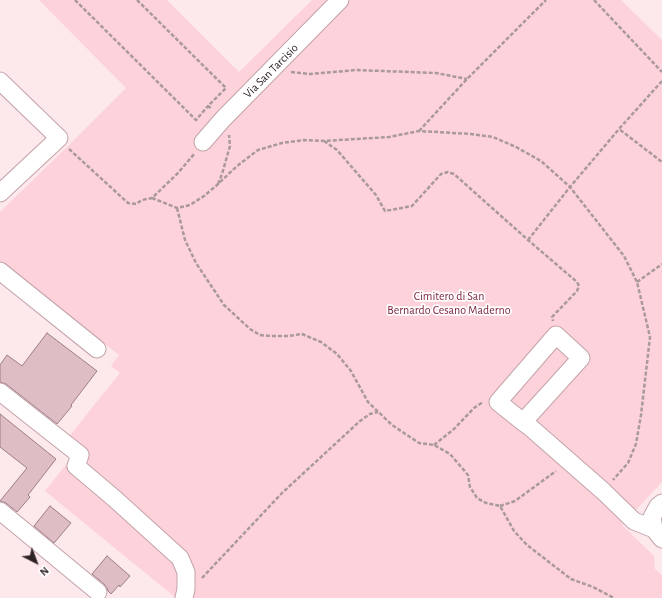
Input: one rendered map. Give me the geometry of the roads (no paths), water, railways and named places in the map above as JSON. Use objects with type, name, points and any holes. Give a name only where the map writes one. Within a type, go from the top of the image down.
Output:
[{"type":"street","name":"Via San Tarcisio","points":[[203,142],[340,0]]},
{"type":"street","points":[[0,81],[60,138],[0,193]]},
{"type":"street","points":[[0,271],[98,349]]},
{"type":"street","points":[[523,422],[581,358],[556,335],[498,402],[523,422],[530,427],[569,461],[634,521],[658,534]]},
{"type":"street","points":[[0,392],[80,455],[76,466],[180,558],[186,572],[186,589],[184,598]]},
{"type":"street","points":[[658,534],[652,517],[658,506],[662,503]]},
{"type":"street","points":[[0,511],[98,592]]},
{"type":"park label","name":"Cimitero di San Bernardo Cesano Maderno","points":[[449,303]]}]
